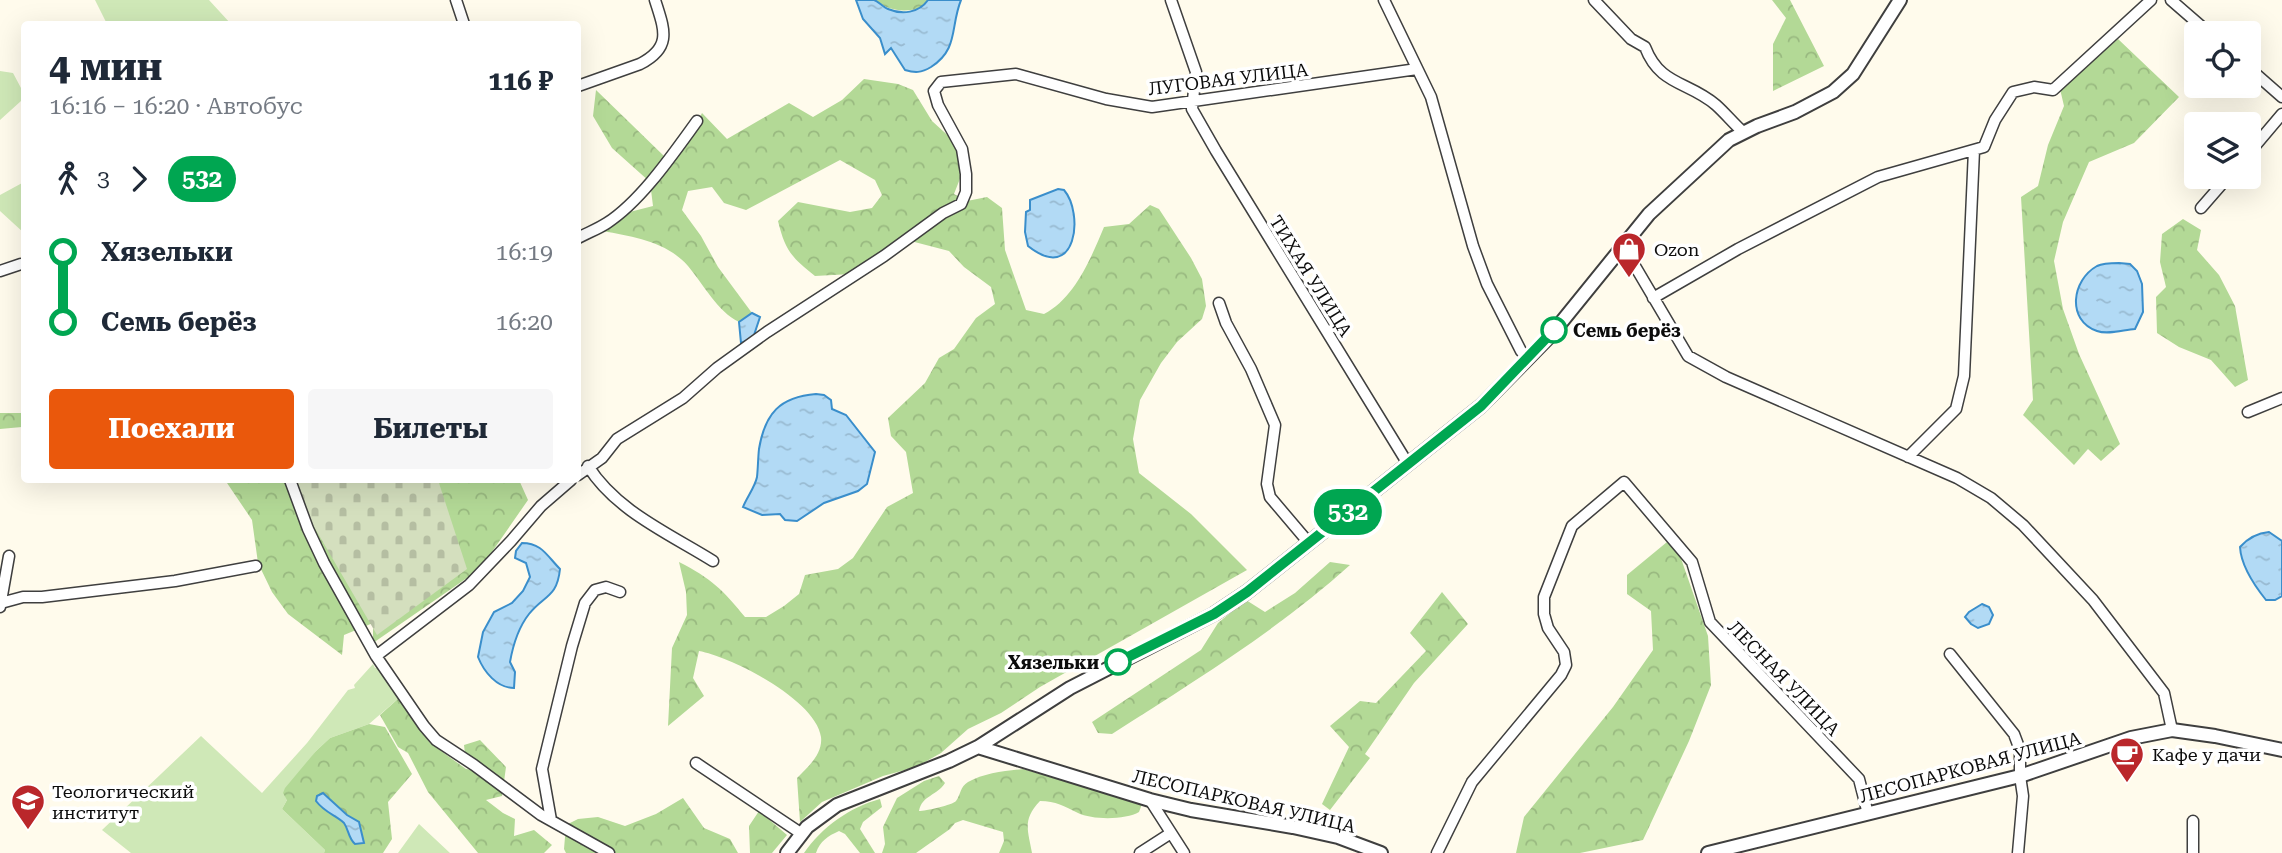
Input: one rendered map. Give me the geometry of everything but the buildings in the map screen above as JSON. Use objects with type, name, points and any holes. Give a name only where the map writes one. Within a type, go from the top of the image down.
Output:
[{"type":"street","points":[[456,0],[463,21]]},
{"type":"street","points":[[581,85],[640,64],[650,59],[660,48],[664,28],[655,0]]},
{"type":"street","points":[[1171,0],[1196,72],[1193,102]]},
{"type":"street","points":[[1384,0],[1431,97],[1473,246],[1487,284],[1521,351],[1532,354]]},
{"type":"street","points":[[1594,0],[1631,39],[1645,47],[1650,59],[1664,75],[1715,104],[1743,132]]},
{"type":"street","points":[[787,853],[807,827],[837,805],[978,747],[1070,688],[1214,614],[1247,592],[1481,406],[1532,354],[1649,214],[1729,140],[1795,112],[1833,92],[1853,74],[1900,0]]},
{"type":"street","points":[[1653,298],[1738,249],[1878,177],[1984,147],[1995,120],[2013,92],[2034,87],[2053,90],[2151,0]]},
{"type":"street","points":[[2171,0],[2195,21]]},
{"type":"street","name":"ЛУГОВАЯ УЛИЦА","points":[[588,466],[602,458],[617,439],[677,402],[767,331],[884,256],[943,213],[961,204],[966,192],[962,149],[933,91],[941,82],[1016,74],[1106,99],[1152,107],[1417,68]]},
{"type":"street","points":[[2261,79],[2282,97]]},
{"type":"street","name":"ТИХАЯ УЛИЦА","points":[[1193,102],[1192,109],[1216,151],[1408,464]]},
{"type":"street","points":[[2261,139],[2282,114]]},
{"type":"street","points":[[581,236],[607,223],[618,214],[654,177],[697,121]]},
{"type":"street","points":[[1908,457],[1956,409],[1964,376],[1974,150]]},
{"type":"street","points":[[2201,208],[2218,189]]},
{"type":"street","points":[[1621,248],[1629,256],[1688,356],[1726,377],[1957,478],[1991,498],[2023,525],[2093,600],[2164,693],[2172,730]]},
{"type":"street","points":[[0,271],[21,264]]},
{"type":"street","points":[[1219,303],[1275,425],[1266,484],[1270,497],[1309,542]]},
{"type":"street","points":[[2248,412],[2282,398]]},
{"type":"street","points":[[581,472],[588,466],[594,477],[629,510],[713,561]]},
{"type":"street","name":"ЛЕСНАЯ УЛИЦА","points":[[1437,853],[1472,782],[1561,675],[1566,665],[1564,652],[1548,628],[1544,614],[1544,597],[1572,526],[1624,482],[1692,562],[1710,622],[1859,779],[1868,814]]},
{"type":"street","points":[[291,483],[324,563],[376,656],[436,740],[551,820],[609,853]]},
{"type":"street","points":[[376,656],[469,585],[541,506],[568,483]]},
{"type":"street","points":[[9,556],[0,605],[23,597],[175,581],[256,566]]},
{"type":"street","points":[[551,820],[542,769],[585,603],[595,590],[606,587],[620,592]]},
{"type":"street","points":[[1950,654],[2014,734],[2020,750],[2023,796],[2018,853]]},
{"type":"street","name":"ЛЕСОПАРКОВАЯ УЛИЦА","points":[[1708,853],[2020,776],[2131,738],[2172,730],[2282,750]]},
{"type":"street","name":"ЛЕСОПАРКОВАЯ УЛИЦА","points":[[978,747],[1150,800],[1328,835],[1381,853]]},
{"type":"street","points":[[696,763],[802,834]]},
{"type":"street","points":[[1150,800],[1184,853]]},
{"type":"street","points":[[2193,821],[2193,853]]},
{"type":"street","points":[[1140,853],[1171,833]]},
{"type":"green space","points":[[95,0],[209,0],[228,21],[106,21]]},
{"type":"green space","points":[[876,0],[928,0],[922,8],[903,10],[886,7]]},
{"type":"green space","points":[[1772,0],[1790,0],[1824,66],[1773,91],[1773,44],[1786,18]]},
{"type":"green space","points":[[2118,39],[2179,97],[2134,143],[2089,162],[2063,222],[2054,261],[2063,309],[2079,354],[2120,444],[2101,461],[2088,449],[2074,465],[2023,415],[2033,400],[2021,197],[2038,186],[2048,145],[2064,106],[2060,89]]},
{"type":"green space","points":[[0,71],[13,73],[21,88],[21,101],[0,120]]},
{"type":"green space","points":[[864,79],[898,84],[913,90],[932,121],[954,141],[963,158],[961,176],[954,194],[967,201],[987,197],[1002,208],[1005,250],[1026,310],[1044,314],[1065,298],[1081,276],[1104,227],[1129,224],[1150,205],[1159,209],[1202,279],[1206,306],[1202,319],[1177,342],[1161,363],[1140,400],[1133,439],[1139,473],[1191,514],[1247,570],[1040,687],[1001,713],[968,729],[941,753],[916,767],[883,776],[822,802],[800,822],[797,778],[817,755],[821,737],[816,723],[789,695],[751,671],[699,651],[693,678],[704,696],[668,726],[672,648],[687,615],[686,592],[679,562],[716,585],[745,617],[766,617],[799,594],[805,575],[838,569],[853,558],[887,507],[913,493],[906,452],[891,436],[888,418],[925,383],[939,358],[954,349],[976,318],[995,304],[991,287],[964,267],[949,251],[903,239],[851,274],[815,276],[786,246],[778,221],[798,202],[850,212],[872,208],[882,195],[875,180],[840,160],[746,210],[724,203],[712,187],[688,191],[682,210],[701,236],[718,267],[752,313],[739,322],[724,311],[688,266],[670,251],[648,241],[603,231],[618,215],[653,206],[650,182],[612,148],[593,116],[596,90],[665,157],[684,149],[702,113],[727,139],[789,103],[813,117],[842,100]]},
{"type":"green space","points":[[21,184],[21,230],[0,211],[0,195]]},
{"type":"green space","points":[[2183,219],[2201,230],[2197,250],[2219,275],[2235,306],[2248,380],[2235,387],[2211,360],[2179,347],[2157,333],[2156,297],[2166,287],[2160,262],[2162,234]]},
{"type":"green space","points":[[0,413],[21,413],[21,427],[0,429]]},
{"type":"green space","points":[[227,483],[520,483],[528,500],[480,569],[373,643],[373,623],[344,635],[342,655],[288,614],[272,592],[258,563],[252,520]]},
{"type":"green space","points":[[297,483],[439,483],[467,569],[377,635],[309,518]]},
{"type":"green space","points":[[1667,542],[1677,547],[1708,636],[1711,685],[1689,741],[1643,840],[1580,853],[1516,853],[1524,817],[1613,707],[1653,650],[1651,611],[1627,594],[1627,575]]},
{"type":"green space","points":[[1330,562],[1350,565],[1294,612],[1204,675],[1112,734],[1098,733],[1092,722],[1201,650],[1218,623],[1246,600],[1265,612],[1295,593]]},
{"type":"green space","points":[[1442,592],[1468,624],[1414,683],[1365,754],[1370,758],[1330,810],[1322,804],[1349,747],[1330,726],[1360,701],[1376,703],[1426,651],[1410,633]]},
{"type":"green space","points":[[373,664],[375,668],[378,667],[399,698],[369,724],[330,738],[316,751],[282,809],[325,850],[324,853],[131,853],[102,830],[201,736],[262,793]]},
{"type":"green space","points":[[399,698],[430,743],[466,769],[473,770],[466,763],[464,745],[480,740],[506,767],[502,796],[486,800],[515,819],[514,836],[534,830],[552,845],[544,853],[478,853],[428,792],[408,753],[398,747],[380,715]]},
{"type":"green space","points":[[369,724],[385,727],[412,774],[388,802],[392,839],[383,853],[324,853],[325,850],[282,809],[287,800],[283,793],[316,751],[330,738]]},
{"type":"green space","points":[[1023,769],[1142,804],[1139,812],[1133,815],[1100,818],[1084,815],[1055,803],[1040,801],[1029,820],[1032,853],[999,853],[1004,841],[1003,832],[963,820],[955,823],[916,853],[882,853],[885,844],[883,827],[897,798],[924,781],[939,776],[945,783],[923,802],[919,811],[954,803],[963,786],[974,779]]},
{"type":"green space","points":[[683,798],[704,828],[730,839],[738,853],[566,853],[564,849],[566,825],[578,819],[598,817],[625,826],[656,814]]},
{"type":"green space","points":[[880,799],[882,807],[863,822],[860,829],[875,853],[860,853],[845,834],[839,831],[825,839],[816,853],[804,853],[837,819]]},
{"type":"green space","points":[[759,811],[787,835],[772,853],[750,853],[749,826]]},
{"type":"green space","points":[[419,824],[450,853],[398,853]]},
{"type":"water","points":[[856,0],[874,0],[888,9],[904,12],[920,8],[928,0],[961,0],[946,53],[931,67],[915,72],[905,70],[891,48],[885,54],[880,38],[863,19]]},
{"type":"water","points":[[1058,189],[1064,190],[1074,214],[1072,241],[1066,251],[1057,257],[1044,256],[1028,246],[1025,232],[1026,212],[1030,210],[1030,200]]},
{"type":"water","points":[[2130,264],[2137,271],[2142,284],[2143,312],[2135,329],[2097,331],[2087,326],[2080,318],[2076,300],[2078,290],[2089,272],[2097,266]]},
{"type":"water","points":[[752,313],[760,317],[753,338],[741,343],[739,322]]},
{"type":"water","points":[[816,394],[831,400],[832,409],[846,415],[875,452],[867,484],[858,491],[824,503],[797,521],[785,520],[780,514],[762,515],[743,507],[756,481],[759,449],[770,417],[784,403]]},
{"type":"water","points":[[2269,532],[2282,541],[2282,596],[2275,600],[2266,600],[2257,588],[2246,568],[2240,547],[2253,536]]},
{"type":"water","points":[[522,543],[535,545],[560,569],[553,591],[529,614],[516,637],[510,662],[515,672],[514,688],[502,685],[492,678],[478,657],[483,632],[494,612],[512,603],[523,591],[530,577],[526,563],[515,558]]},
{"type":"water","points":[[1982,604],[1989,607],[1993,615],[1989,624],[1978,628],[1965,617]]},
{"type":"water","points":[[323,793],[359,822],[364,843],[355,844],[344,823],[316,801],[317,796]]},
{"type":"bus line","name":"532","points":[[1118,662],[1214,614],[1247,592],[1481,406],[1554,330]]},
{"type":"place","name":"Ozon","points":[[1629,279]]},
{"type":"place","name":"Семь берёз","points":[[1554,330]]},
{"type":"place","name":"Хязельки","points":[[1118,662]]},
{"type":"place","name":"Кафе у дачи","points":[[2127,784]]},
{"type":"place","name":"Теологический институт","points":[[28,831]]}]
